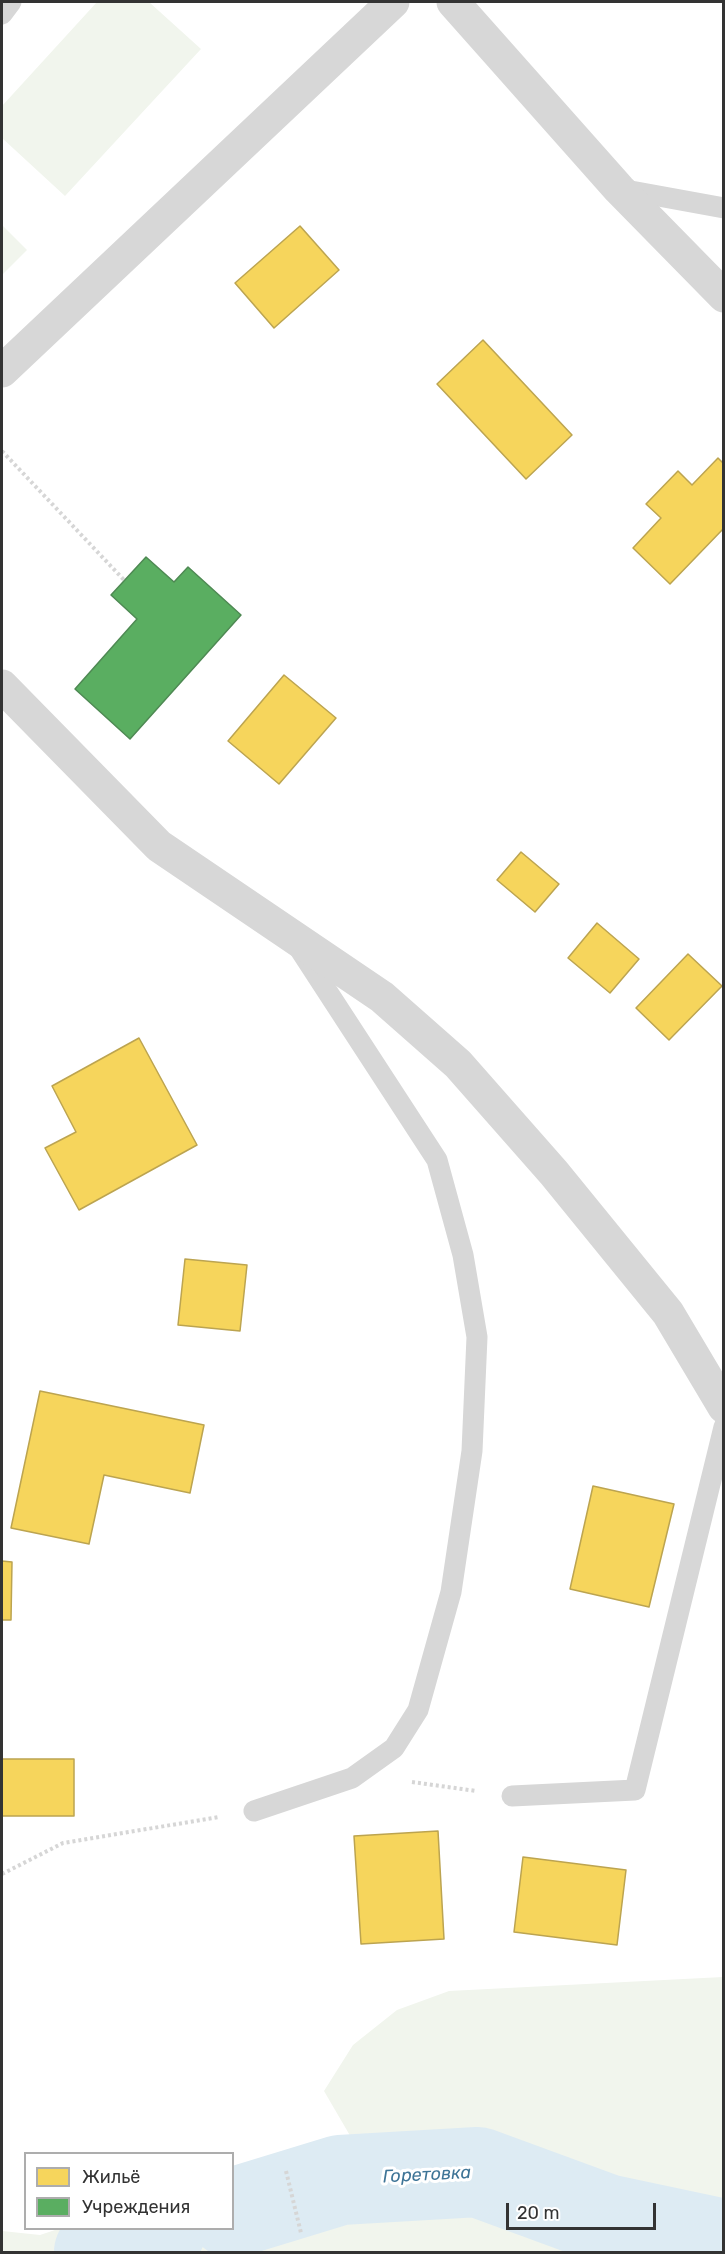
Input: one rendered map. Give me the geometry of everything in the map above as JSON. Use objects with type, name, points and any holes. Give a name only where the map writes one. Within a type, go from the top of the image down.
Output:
[{"type":"street","points":[[2,370],[393,2]]},
{"type":"street","points":[[453,2],[619,189],[723,296]]},
{"type":"street","points":[[2,686],[159,846],[293,939],[382,997],[458,1064],[554,1173],[668,1313],[723,1407]]},
{"type":"lane","points":[[2,14],[11,2]]},
{"type":"lane","points":[[619,189],[723,208]]},
{"type":"lane","points":[[254,1811],[352,1778],[394,1748],[418,1710],[451,1592],[472,1451],[477,1337],[463,1255],[437,1160],[293,939]]},
{"type":"lane","points":[[512,1796],[635,1790],[723,1427]]},
{"type":"path","points":[[2,451],[124,580]]},
{"type":"path","points":[[358,1774],[512,1796]]},
{"type":"path","points":[[2,1874],[63,1843],[254,1811]]},
{"type":"path","points":[[286,2171],[301,2234]]},
{"type":"shaded area","points":[[97,2],[149,2],[201,49],[65,196],[2,138],[2,106]]},
{"type":"shaded area","points":[[2,225],[27,250],[2,275]]},
{"type":"shaded area","points":[[723,1977],[723,2252],[2,2252],[2,2231],[40,2235],[55,2230],[234,2230],[234,2175],[352,2139],[324,2091],[353,2045],[397,2010],[449,1991]]},
{"type":"building: Жильё","points":[[300,226],[339,270],[274,328],[235,283]]},
{"type":"building: Жильё","points":[[483,340],[572,435],[526,479],[437,384]]},
{"type":"building: Жильё","points":[[718,458],[724,464],[724,528],[670,584],[633,548],[661,518],[646,504],[678,471],[692,485]]},
{"type":"building: Жильё","points":[[284,675],[336,718],[279,784],[228,741]]},
{"type":"building: Жильё","points":[[521,852],[559,884],[535,912],[497,880]]},
{"type":"building: Жильё","points":[[597,923],[639,959],[610,993],[568,958]]},
{"type":"building: Жильё","points":[[688,954],[722,986],[669,1040],[636,1008]]},
{"type":"building: Жильё","points":[[139,1038],[197,1145],[79,1210],[45,1148],[76,1132],[52,1086]]},
{"type":"building: Жильё","points":[[185,1259],[247,1265],[240,1331],[178,1325]]},
{"type":"building: Жильё","points":[[40,1391],[204,1425],[190,1493],[104,1475],[89,1544],[11,1528]]},
{"type":"building: Жильё","points":[[593,1486],[674,1504],[649,1607],[570,1589]]},
{"type":"building: Жильё","points":[[2,1561],[12,1562],[11,1620],[2,1620]]},
{"type":"building: Жильё","points":[[2,1759],[74,1759],[74,1816],[2,1816]]},
{"type":"building: Жильё","points":[[438,1831],[444,1939],[361,1944],[354,1836]]},
{"type":"building: Жильё","points":[[523,1857],[626,1870],[617,1945],[514,1932]]},
{"type":"building: Учреждения","points":[[146,557],[174,582],[188,567],[241,615],[130,739],[75,689],[137,619],[111,595]]},
{"type":"waterway","name":"Горетовка","points":[[234,2212],[340,2180],[478,2172],[606,2219],[724,2244]]},
{"type":"waterway","name":"Горетовка","points":[[99,2252],[118,2239],[154,2230]]}]
